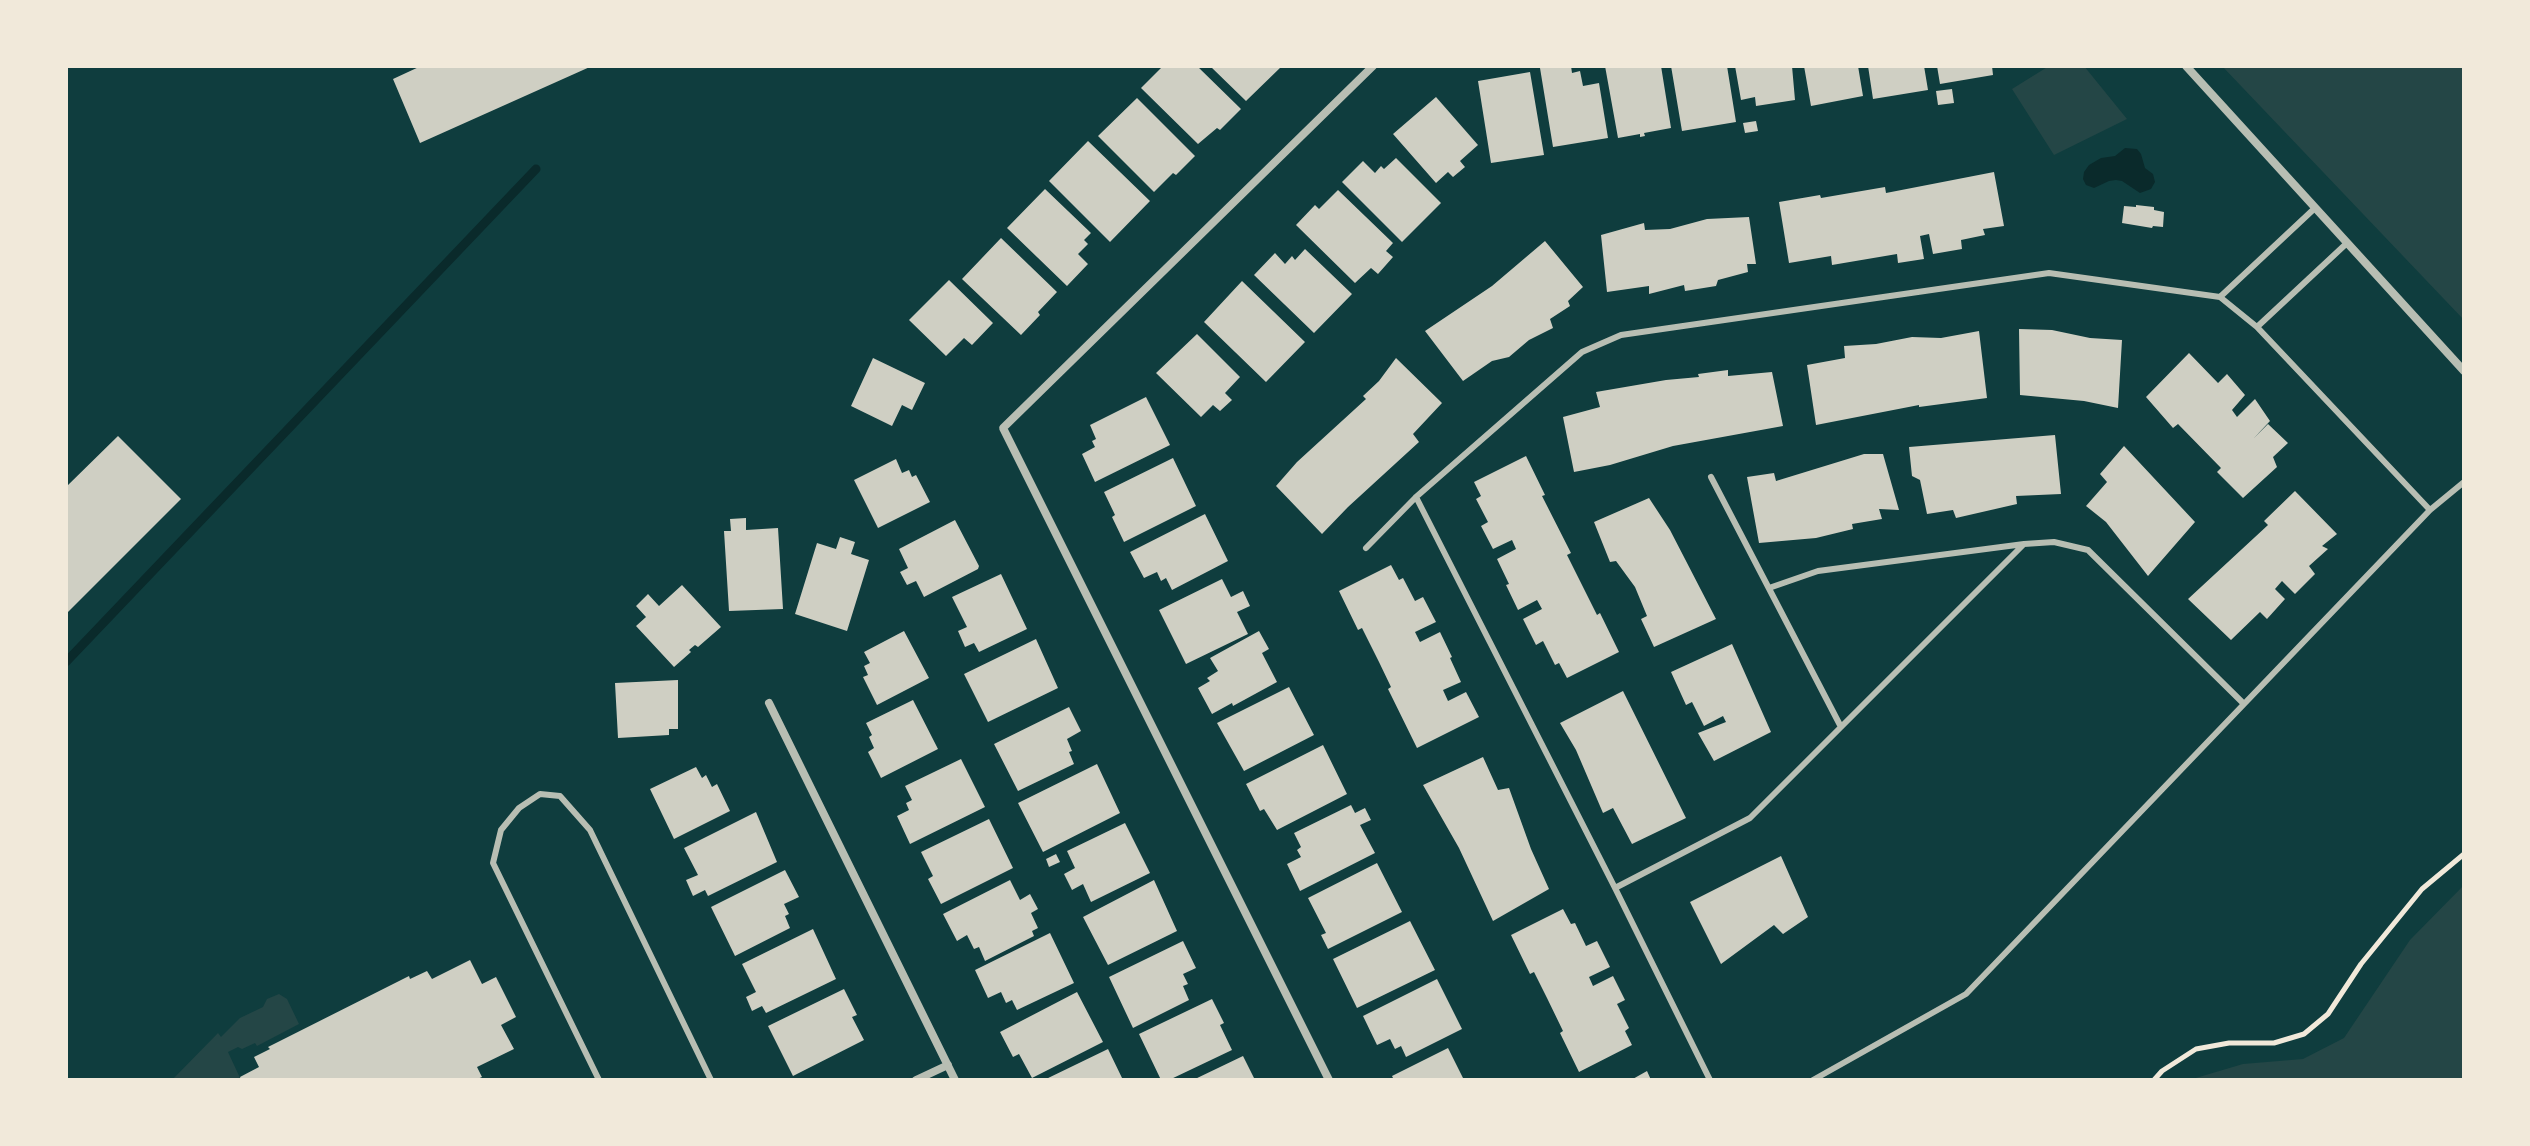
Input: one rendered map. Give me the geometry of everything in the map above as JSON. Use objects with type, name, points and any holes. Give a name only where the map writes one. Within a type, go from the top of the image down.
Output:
[{"type":"street","points":[[1329,1080],[1003,428],[1373,66]]},
{"type":"street","points":[[2186,66],[2464,371]]},
{"type":"street","points":[[769,703],[955,1080]]},
{"type":"street","points":[[916,1080],[948,1065]]},
{"type":"lane","points":[[2220,297],[2315,208]]},
{"type":"lane","points":[[2257,327],[2347,243]]},
{"type":"lane","points":[[1366,548],[1416,497],[1582,352],[1621,335],[2049,273],[2220,297],[2257,327],[2430,510]]},
{"type":"lane","points":[[1711,477],[1841,727]]},
{"type":"lane","points":[[1813,1080],[1966,994],[2430,510],[2464,482]]},
{"type":"lane","points":[[1416,497],[1710,1080]]},
{"type":"lane","points":[[1769,588],[1818,571],[2024,544],[2054,542],[2088,550],[2243,703]]},
{"type":"lane","points":[[1615,888],[1750,818],[2024,544]]},
{"type":"lane","points":[[599,1080],[493,863],[501,830],[519,808],[540,794],[560,796],[590,830],[711,1080]]},
{"type":"path","points":[[2154,1080],[2162,1071],[2196,1049],[2229,1043],[2274,1043],[2304,1034],[2328,1014],[2361,964],[2422,889],[2464,854]]},
{"type":"shaded area","points":[[2049,66],[2084,66],[2127,119],[2054,155],[2012,89]]},
{"type":"shaded area","points":[[2222,66],[2464,66],[2464,320]]},
{"type":"shaded area","points":[[2125,148],[2137,149],[2141,154],[2145,168],[2153,174],[2155,182],[2151,189],[2140,193],[2116,180],[2094,188],[2086,185],[2084,172],[2089,165],[2101,158],[2115,156]]},
{"type":"shaded area","points":[[2464,885],[2464,1080],[2189,1080],[2243,1064],[2303,1059],[2344,1038],[2410,940]]},
{"type":"shaded area","points":[[279,994],[287,999],[299,1024],[257,1046],[255,1043],[228,1052],[241,1080],[172,1080],[218,1033],[221,1037],[240,1018],[263,1007],[267,999]]},
{"type":"building","points":[[421,66],[592,66],[420,143],[393,79]]},
{"type":"building","points":[[1163,66],[1197,66],[1241,109],[1220,130],[1217,128],[1198,144],[1141,88]]},
{"type":"building","points":[[1210,66],[1282,66],[1246,101]]},
{"type":"building","points":[[1571,66],[1572,73],[1580,71],[1583,86],[1599,83],[1608,138],[1553,147],[1540,68]]},
{"type":"building","points":[[1605,66],[1661,66],[1671,128],[1644,133],[1645,136],[1640,137],[1640,134],[1618,138]]},
{"type":"building","points":[[1671,66],[1727,66],[1736,122],[1682,131]]},
{"type":"building","points":[[1735,66],[1792,66],[1795,100],[1756,106],[1755,97],[1741,100]]},
{"type":"building","points":[[1804,66],[1858,66],[1863,96],[1811,106]]},
{"type":"building","points":[[1868,66],[1924,66],[1928,90],[1873,99]]},
{"type":"building","points":[[1937,66],[1992,66],[1993,75],[1940,84]]},
{"type":"building","points":[[1530,72],[1544,155],[1491,163],[1478,81]]},
{"type":"building","points":[[1952,89],[1954,103],[1938,105],[1936,91]]},
{"type":"building","points":[[1436,97],[1478,145],[1460,161],[1465,167],[1453,177],[1448,172],[1436,183],[1393,134]]},
{"type":"building","points":[[1137,98],[1195,156],[1154,192],[1098,136]]},
{"type":"building","points":[[1756,121],[1758,131],[1745,133],[1743,123]]},
{"type":"building","points":[[1088,141],[1150,201],[1110,242],[1049,181]]},
{"type":"building","points":[[1396,158],[1441,203],[1402,242],[1342,182],[1363,161],[1375,173]]},
{"type":"building","points":[[1994,172],[2004,226],[1983,229],[1985,235],[1961,240],[1962,249],[1933,254],[1929,234],[1920,236],[1924,259],[1898,263],[1897,254],[1832,265],[1831,256],[1789,263],[1779,202],[1885,187],[1886,193]]},
{"type":"building","points":[[1045,189],[1091,233],[1084,240],[1088,244],[1078,254],[1088,264],[1067,286],[1007,228]]},
{"type":"building","points":[[1338,190],[1393,243],[1386,251],[1393,257],[1378,274],[1371,268],[1355,283],[1296,225],[1315,205],[1319,209]]},
{"type":"building","points":[[2124,206],[2154,207],[2154,210],[2164,212],[2163,227],[2122,223]]},
{"type":"building","points":[[1749,217],[1756,264],[1747,264],[1748,272],[1718,280],[1716,286],[1685,291],[1684,285],[1649,294],[1649,286],[1607,292],[1601,235],[1644,223],[1645,230],[1670,229],[1707,219]]},
{"type":"building","points":[[1001,238],[1057,292],[1021,335],[962,279]]},
{"type":"building","points":[[1545,241],[1583,287],[1568,301],[1570,306],[1550,319],[1553,328],[1529,340],[1509,357],[1492,361],[1463,381],[1425,331],[1492,286]]},
{"type":"building","points":[[1305,249],[1352,294],[1314,333],[1254,275],[1275,253],[1285,264],[1292,256],[1295,260]]},
{"type":"building","points":[[949,280],[993,323],[972,345],[964,338],[946,356],[909,320]]},
{"type":"building","points":[[1242,281],[1305,342],[1266,382],[1204,322]]},
{"type":"building","points":[[2019,329],[2052,330],[2090,338],[2122,340],[2118,408],[2084,401],[2020,395]]},
{"type":"building","points":[[1979,331],[1987,398],[1919,405],[1816,425],[1807,365],[1845,358],[1844,346],[1912,337],[1941,338]]},
{"type":"building","points":[[1197,334],[1240,377],[1225,393],[1232,400],[1220,411],[1213,405],[1201,417],[1156,373]]},
{"type":"building","points":[[2189,353],[2218,383],[2227,374],[2245,395],[2232,410],[2237,417],[2255,399],[2270,421],[2254,438],[2268,424],[2288,443],[2273,457],[2277,467],[2243,498],[2217,472],[2221,468],[2178,424],[2173,428],[2146,397]]},
{"type":"building","points":[[873,358],[925,383],[912,410],[902,405],[892,426],[851,406]]},
{"type":"building","points":[[1396,358],[1442,403],[1413,434],[1419,442],[1322,534],[1276,486],[1297,462],[1366,399],[1363,396]]},
{"type":"building","points":[[1728,370],[1728,376],[1772,372],[1783,426],[1673,446],[1574,472],[1563,417],[1600,407],[1596,392]]},
{"type":"building","points":[[1146,397],[1170,445],[1095,482],[1082,454],[1095,447],[1092,441],[1096,439],[1090,425]]},
{"type":"building","points":[[2055,435],[2061,494],[2016,496],[2017,504],[1956,518],[1953,510],[1927,514],[1920,480],[1912,476],[1909,447]]},
{"type":"building","points":[[118,436],[181,499],[66,614],[66,487]]},
{"type":"building","points":[[2124,446],[2195,522],[2148,576],[2106,522],[2086,506],[2107,482],[2100,474]]},
{"type":"building","points":[[1864,454],[1883,454],[1899,510],[1879,509],[1882,519],[1852,524],[1853,529],[1816,538],[1759,543],[1747,477],[1774,473],[1776,481]]},
{"type":"building","points":[[1526,456],[1571,553],[1567,555],[1619,652],[1567,678],[1559,663],[1555,665],[1543,641],[1536,645],[1523,619],[1542,609],[1537,600],[1518,610],[1506,585],[1509,584],[1497,559],[1516,549],[1512,540],[1493,549],[1481,526],[1488,522],[1476,499],[1481,496],[1474,482]]},
{"type":"building","points":[[1173,458],[1196,506],[1124,542],[1104,492]]},
{"type":"building","points":[[896,459],[902,473],[909,470],[912,477],[916,475],[930,502],[878,528],[854,480]]},
{"type":"building","points":[[2295,491],[2337,534],[2322,546],[2328,549],[2309,566],[2315,574],[2295,594],[2282,581],[2275,589],[2285,599],[2267,619],[2260,612],[2231,640],[2188,599],[2268,525],[2264,521]]},
{"type":"building","points":[[1649,498],[1670,530],[1716,619],[1654,647],[1641,619],[1647,616],[1635,587],[1616,561],[1610,562],[1594,522]]},
{"type":"building","points":[[1205,514],[1228,561],[1172,590],[1166,578],[1161,581],[1157,572],[1144,578],[1130,552]]},
{"type":"building","points":[[746,518],[746,530],[778,528],[783,609],[729,611],[724,531],[731,531],[730,519]]},
{"type":"building","points":[[955,520],[978,569],[924,597],[916,581],[907,585],[900,572],[908,568],[899,549]]},
{"type":"building","points":[[840,537],[855,542],[851,554],[869,560],[847,631],[795,614],[817,543],[836,549]]},
{"type":"building","points":[[1391,565],[1399,580],[1403,578],[1415,601],[1423,597],[1436,622],[1415,632],[1420,642],[1440,632],[1452,657],[1461,682],[1443,690],[1448,701],[1466,692],[1479,717],[1417,748],[1388,689],[1391,687],[1379,662],[1362,628],[1358,630],[1339,591]]},
{"type":"building","points":[[1001,574],[1027,629],[979,652],[974,643],[965,647],[958,631],[967,627],[952,597]]},
{"type":"building","points":[[1222,579],[1231,597],[1243,591],[1250,606],[1237,612],[1248,634],[1186,664],[1159,610]]},
{"type":"building","points":[[682,585],[721,627],[698,647],[695,645],[689,650],[691,652],[674,667],[636,626],[646,617],[636,606],[648,594],[659,606]]},
{"type":"building","points":[[904,631],[929,678],[877,705],[863,677],[868,675],[864,666],[870,663],[864,652]]},
{"type":"building","points":[[1259,631],[1269,649],[1262,653],[1277,682],[1212,714],[1198,688],[1210,681],[1207,678],[1218,671],[1210,658]]},
{"type":"building","points":[[1036,639],[1058,688],[988,722],[964,674]]},
{"type":"building","points":[[1732,644],[1771,732],[1714,761],[1698,733],[1726,722],[1723,716],[1704,726],[1692,702],[1686,705],[1671,672]]},
{"type":"building","points":[[678,680],[678,729],[669,729],[669,735],[618,738],[615,683]]},
{"type":"building","points":[[1289,687],[1314,735],[1244,771],[1217,723]]},
{"type":"building","points":[[1623,691],[1686,818],[1632,844],[1613,808],[1603,813],[1576,750],[1560,723]]},
{"type":"building","points":[[913,700],[938,749],[881,778],[868,752],[874,748],[866,723]]},
{"type":"building","points":[[1069,707],[1081,731],[1067,739],[1074,764],[1018,791],[994,744]]},
{"type":"building","points":[[1323,745],[1347,794],[1277,830],[1264,809],[1260,811],[1246,784]]},
{"type":"building","points":[[1483,757],[1498,790],[1509,788],[1549,889],[1493,921],[1459,848],[1423,785]]},
{"type":"building","points":[[961,759],[985,807],[910,844],[897,816],[909,810],[906,803],[912,800],[905,786]]},
{"type":"building","points":[[1097,764],[1120,813],[1043,852],[1018,803]]},
{"type":"building","points":[[696,767],[702,778],[706,775],[712,787],[717,784],[730,811],[674,839],[650,789]]},
{"type":"building","points":[[1351,805],[1355,813],[1365,808],[1371,820],[1360,825],[1375,853],[1300,891],[1287,864],[1301,857],[1297,850],[1301,847],[1294,833]]},
{"type":"building","points":[[756,812],[777,862],[708,896],[705,890],[693,896],[686,880],[698,875],[684,848]]},
{"type":"building","points":[[989,819],[1013,868],[941,904],[928,879],[933,876],[921,852]]},
{"type":"building","points":[[1125,823],[1150,873],[1091,902],[1083,884],[1072,890],[1064,874],[1075,868],[1067,851]]},
{"type":"building","points":[[1056,854],[1060,862],[1049,867],[1046,859]]},
{"type":"building","points":[[1781,856],[1808,917],[1783,934],[1774,925],[1721,964],[1690,902]]},
{"type":"building","points":[[1377,863],[1402,912],[1328,949],[1321,935],[1326,933],[1308,898]]},
{"type":"building","points":[[785,870],[799,897],[784,904],[789,914],[785,916],[790,928],[735,956],[711,907]]},
{"type":"building","points":[[1010,880],[1020,900],[1030,894],[1038,909],[1031,913],[1038,928],[1032,931],[1034,936],[985,961],[979,947],[974,949],[967,935],[957,941],[943,914]]},
{"type":"building","points":[[1154,880],[1177,931],[1108,965],[1083,917]]},
{"type":"building","points":[[1563,909],[1571,924],[1575,923],[1586,946],[1597,941],[1610,967],[1589,977],[1593,986],[1613,976],[1625,1000],[1617,1004],[1629,1028],[1625,1031],[1632,1045],[1579,1072],[1547,998],[1534,972],[1530,974],[1511,935]]},
{"type":"building","points":[[1410,921],[1435,970],[1357,1008],[1333,959]]},
{"type":"building","points":[[813,929],[836,979],[766,1013],[762,1006],[752,1011],[746,997],[756,992],[742,964]]},
{"type":"building","points":[[1050,933],[1074,983],[1017,1010],[1012,1000],[1006,1003],[1001,992],[988,998],[975,970]]},
{"type":"building","points":[[1183,941],[1196,968],[1183,974],[1188,984],[1183,986],[1189,1000],[1133,1028],[1109,977]]},
{"type":"building","points":[[470,960],[482,984],[496,977],[516,1017],[501,1025],[514,1049],[477,1067],[482,1077],[475,1080],[241,1080],[240,1077],[259,1067],[254,1057],[270,1049],[268,1047],[409,976],[410,979],[427,971],[432,979]]},
{"type":"building","points":[[1437,979],[1462,1029],[1406,1057],[1401,1046],[1395,1049],[1390,1039],[1377,1045],[1363,1016]]},
{"type":"building","points":[[844,989],[857,1015],[852,1017],[864,1040],[793,1076],[768,1026]]},
{"type":"building","points":[[1077,992],[1103,1042],[1032,1078],[1019,1054],[1013,1057],[1000,1032]]},
{"type":"building","points":[[1212,999],[1224,1023],[1220,1025],[1232,1050],[1169,1080],[1161,1080],[1139,1034]]},
{"type":"building","points":[[1448,1048],[1464,1080],[1394,1080],[1392,1076]]},
{"type":"building","points":[[1108,1049],[1123,1080],[1044,1080]]},
{"type":"building","points":[[1243,1056],[1255,1080],[1193,1080]]},
{"type":"building","points":[[1647,1071],[1651,1080],[1631,1080]]},
{"type":"waterway","points":[[66,662],[536,169]]}]
